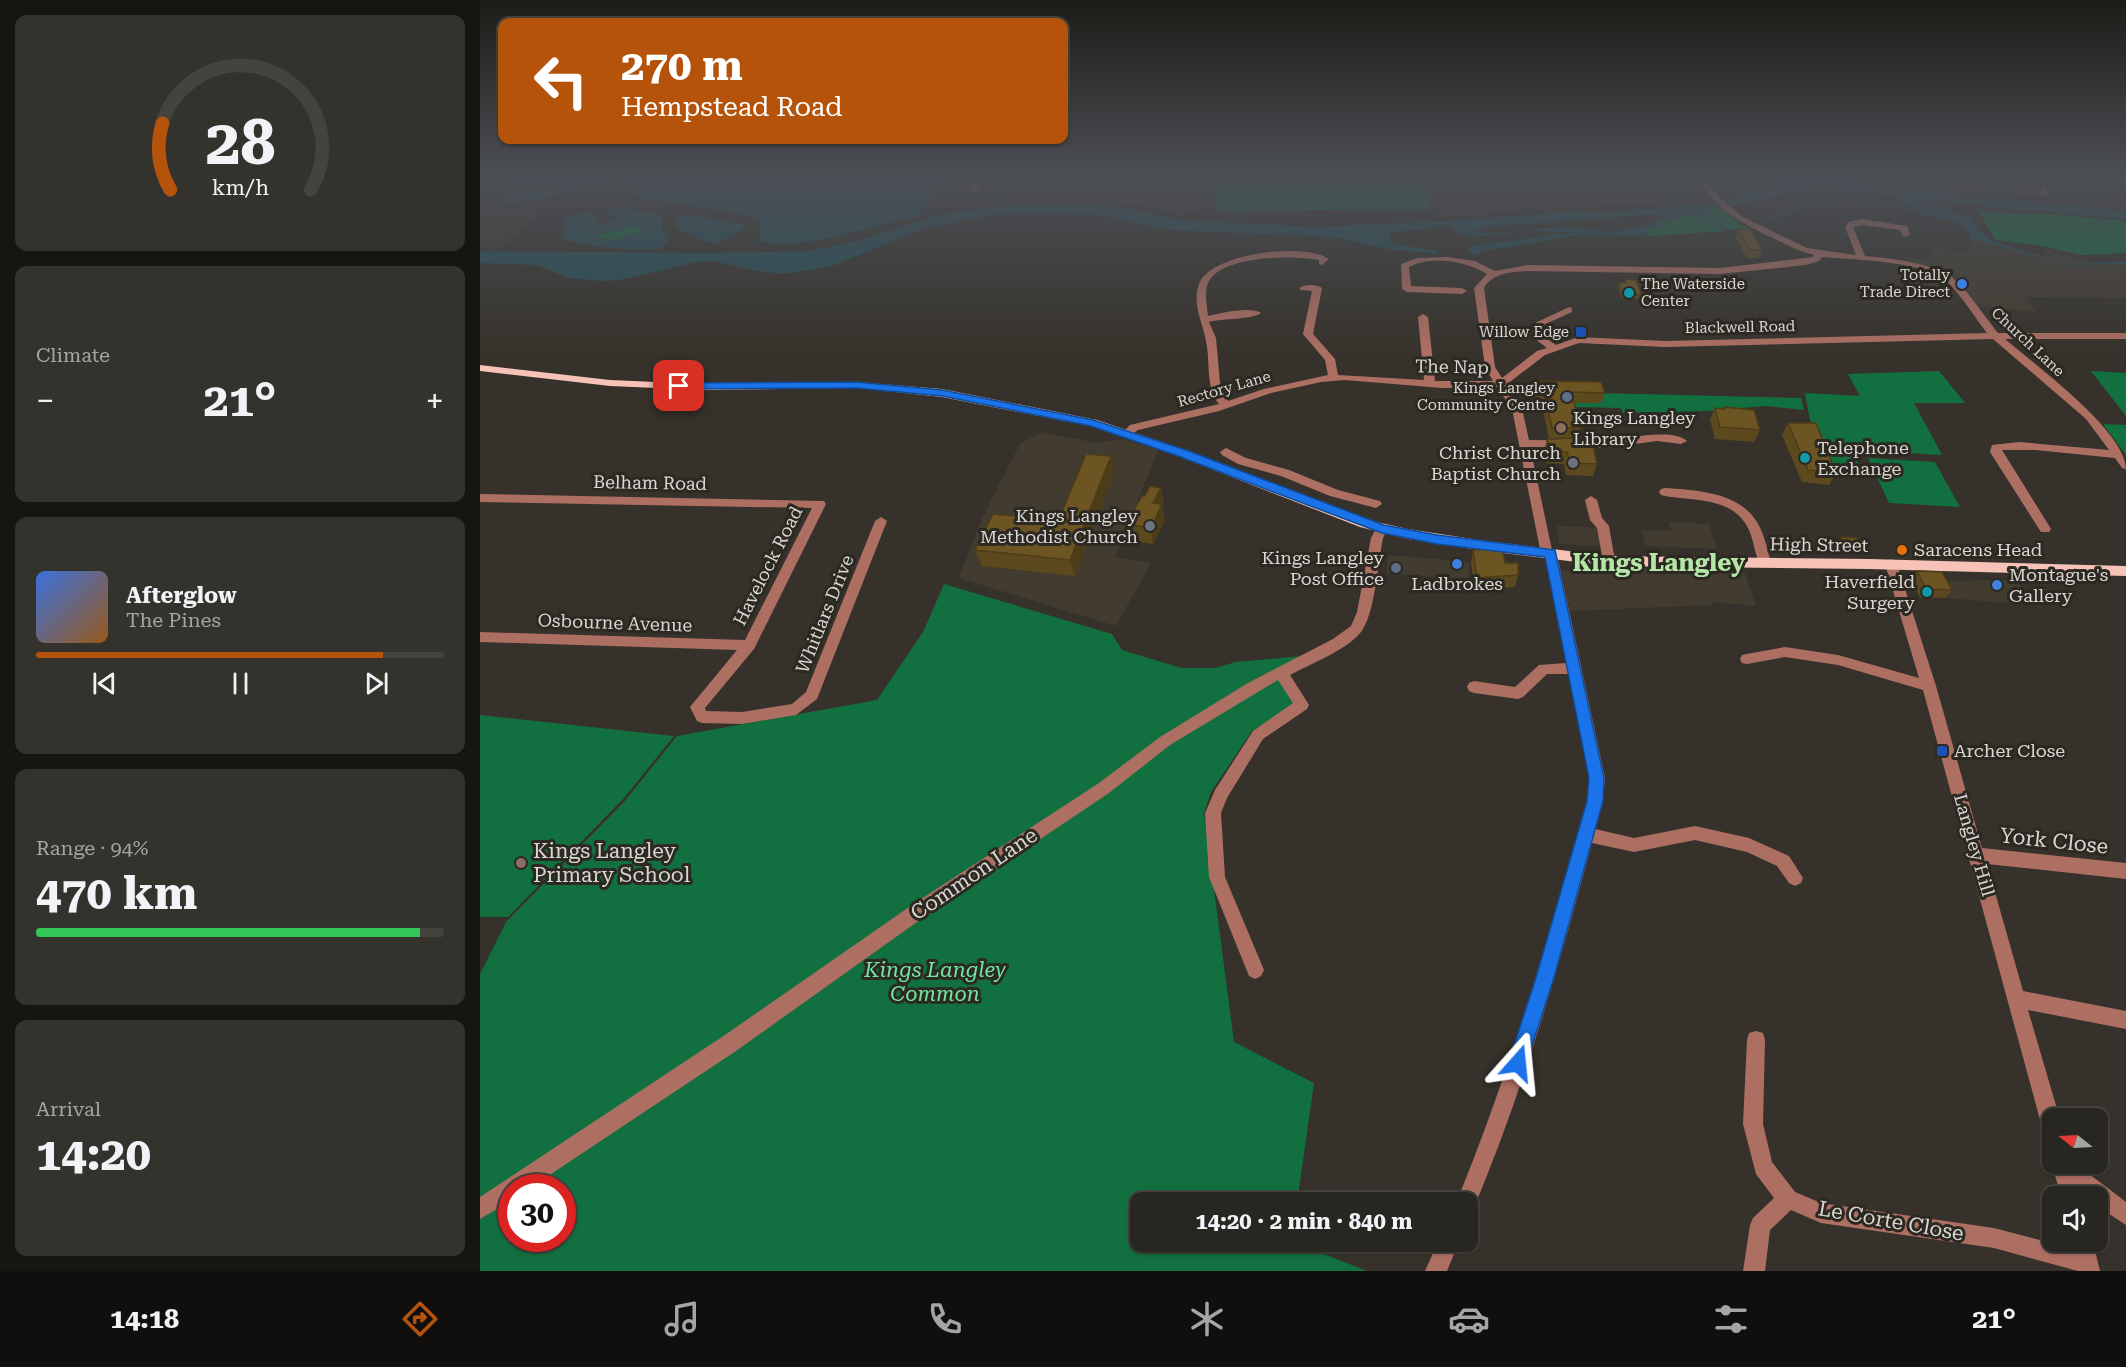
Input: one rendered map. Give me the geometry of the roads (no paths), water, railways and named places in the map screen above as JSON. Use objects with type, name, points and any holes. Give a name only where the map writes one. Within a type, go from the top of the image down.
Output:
[{"type":"main road","name":"High Street","points":[[480,368],[610,383],[702,387],[856,385],[942,393],[1093,423],[1182,453],[1382,528],[1437,540],[1549,554],[1609,561],[1891,564],[2126,571]]},
{"type":"street","name":"Church Lane","points":[[1775,236],[1819,254],[1861,257],[1912,265],[1950,280],[1995,336],[2090,417],[2123,460]]},
{"type":"street","points":[[1853,236],[1861,257]]},
{"type":"street","points":[[1226,405],[1219,399],[1210,338],[1204,320],[1204,282],[1208,276],[1240,261],[1284,254],[1325,259]]},
{"type":"street","points":[[1500,384],[1490,368],[1479,288],[1481,283],[1494,274],[1527,268],[1741,270],[1806,262],[1816,259],[1819,254]]},
{"type":"street","points":[[1462,291],[1403,289],[1404,266],[1413,261],[1469,262],[1494,274]]},
{"type":"street","points":[[1304,288],[1330,289]]},
{"type":"street","points":[[1317,288],[1308,334],[1312,341],[1326,352],[1330,359],[1333,377]]},
{"type":"street","points":[[1554,348],[1537,336],[1536,325],[1569,310]]},
{"type":"street","points":[[1204,320],[1224,315],[1256,313]]},
{"type":"street","points":[[1423,317],[1430,384]]},
{"type":"street","name":"Blackwell Road","points":[[1500,384],[1528,361],[1554,348],[1578,340],[1665,344],[1995,336],[2126,336]]},
{"type":"street","name":"The Nap","points":[[1333,377],[1430,384],[1500,384],[1517,409],[1575,668],[1597,778],[1595,801],[1544,981],[1491,1145],[1471,1192]]},
{"type":"street","name":"Rectory Lane","points":[[1126,435],[1134,427],[1226,405],[1268,391],[1333,377]]},
{"type":"street","points":[[1524,443],[1605,444],[1657,438],[1681,441]]},
{"type":"street","points":[[2044,529],[1996,448],[2026,447],[2123,460]]},
{"type":"street","points":[[1226,452],[1242,461],[1293,476],[1334,493],[1376,504]]},
{"type":"street","points":[[1279,491],[1293,476]]},
{"type":"street","points":[[1665,492],[1710,495],[1746,515],[1753,524],[1765,562]]},
{"type":"street","name":"Belham Road","points":[[480,498],[820,504]]},
{"type":"street","points":[[1591,500],[1596,519],[1603,526],[1609,561]]},
{"type":"street","name":"Havelock Road","points":[[749,645],[820,504]]},
{"type":"street","name":"Whitlars Drive","points":[[749,645],[697,707],[702,717],[741,718],[796,709],[812,695],[881,521]]},
{"type":"street","name":"Common Lane","points":[[533,1174],[729,1044],[918,911],[1104,788],[1165,741],[1281,673],[1338,643],[1356,629],[1367,600],[1377,538],[1382,528]]},
{"type":"street","name":"Langley Hill","points":[[1891,564],[1929,686],[2047,1108]]},
{"type":"street","name":"Osbourne Avenue","points":[[480,637],[749,645]]},
{"type":"street","points":[[1747,659],[1785,652],[1838,660],[1929,686]]},
{"type":"street","points":[[1474,687],[1518,693],[1544,669],[1575,668]]},
{"type":"street","points":[[1255,970],[1217,877],[1213,813],[1220,795],[1258,735],[1302,705],[1281,673]]},
{"type":"street","points":[[1586,834],[1634,845],[1695,833],[1749,845],[1783,861],[1795,878]]},
{"type":"street","name":"York Close","points":[[1977,855],[2126,871]]},
{"type":"street","points":[[2018,999],[2126,1020]]},
{"type":"street","name":"Le Corte Close","points":[[1756,1040],[1753,1124],[1763,1167],[1788,1199],[1821,1213],[1994,1238],[2087,1258]]},
{"type":"street","points":[[2074,1174],[2126,1215]]},
{"type":"street","name":"Common Lane","points":[[480,1209],[498,1197]]},
{"type":"street","points":[[1754,1271],[1760,1225],[1788,1199]]},
{"type":"street","points":[[1436,1271],[1445,1252]]},
{"type":"water","points":[[694,236],[730,236],[715,244]]},
{"type":"water","points":[[760,236],[837,236],[789,244],[760,242]]},
{"type":"water","points":[[872,236],[905,236],[829,267],[782,274],[746,269],[714,261],[697,262],[621,280],[601,281],[568,278],[537,265],[480,263],[480,251],[707,253],[809,251]]},
{"type":"water","points":[[1317,236],[1391,236],[1390,241],[1395,244],[1437,251],[1439,254],[1392,250],[1333,237]]},
{"type":"water","points":[[1545,236],[1571,236],[1483,251],[1475,256],[1467,249],[1472,246]]},
{"type":"water","points":[[1970,236],[1987,236],[1993,241],[2072,264],[2126,261],[2126,264],[2070,265],[1971,239]]},
{"type":"water","points":[[563,238],[670,238],[662,248],[642,249],[581,244]]},
{"type":"place","name":"Totally Trade Direct","points":[[1962,284]]},
{"type":"place","name":"The Waterside Center","points":[[1629,293]]},
{"type":"place","name":"Willow Edge","points":[[1581,332]]},
{"type":"place","name":"Kings Langley Community Centre","points":[[1567,397]]},
{"type":"place","name":"Kings Langley Library","points":[[1561,428]]},
{"type":"place","name":"Telephone Exchange","points":[[1805,458]]},
{"type":"place","name":"Christ Church Baptist Church","points":[[1573,463]]},
{"type":"place","name":"Kings Langley Methodist Church","points":[[1150,526]]},
{"type":"place","name":"Saracens Head","points":[[1902,550]]},
{"type":"place","name":"Ladbrokes","points":[[1457,564]]},
{"type":"place","name":"Kings Langley Post Office","points":[[1396,568]]},
{"type":"place","name":"Montague's Gallery","points":[[1997,585]]},
{"type":"place","name":"Haverfield Surgery","points":[[1927,592]]},
{"type":"place","name":"Archer Close","points":[[1942,751]]},
{"type":"place","name":"Kings Langley Primary School","points":[[521,863]]},
{"type":"district","name":"Kings Langley","points":[[1659,563]]},
{"type":"park label","name":"Kings Langley Common","points":[[935,982]]}]
